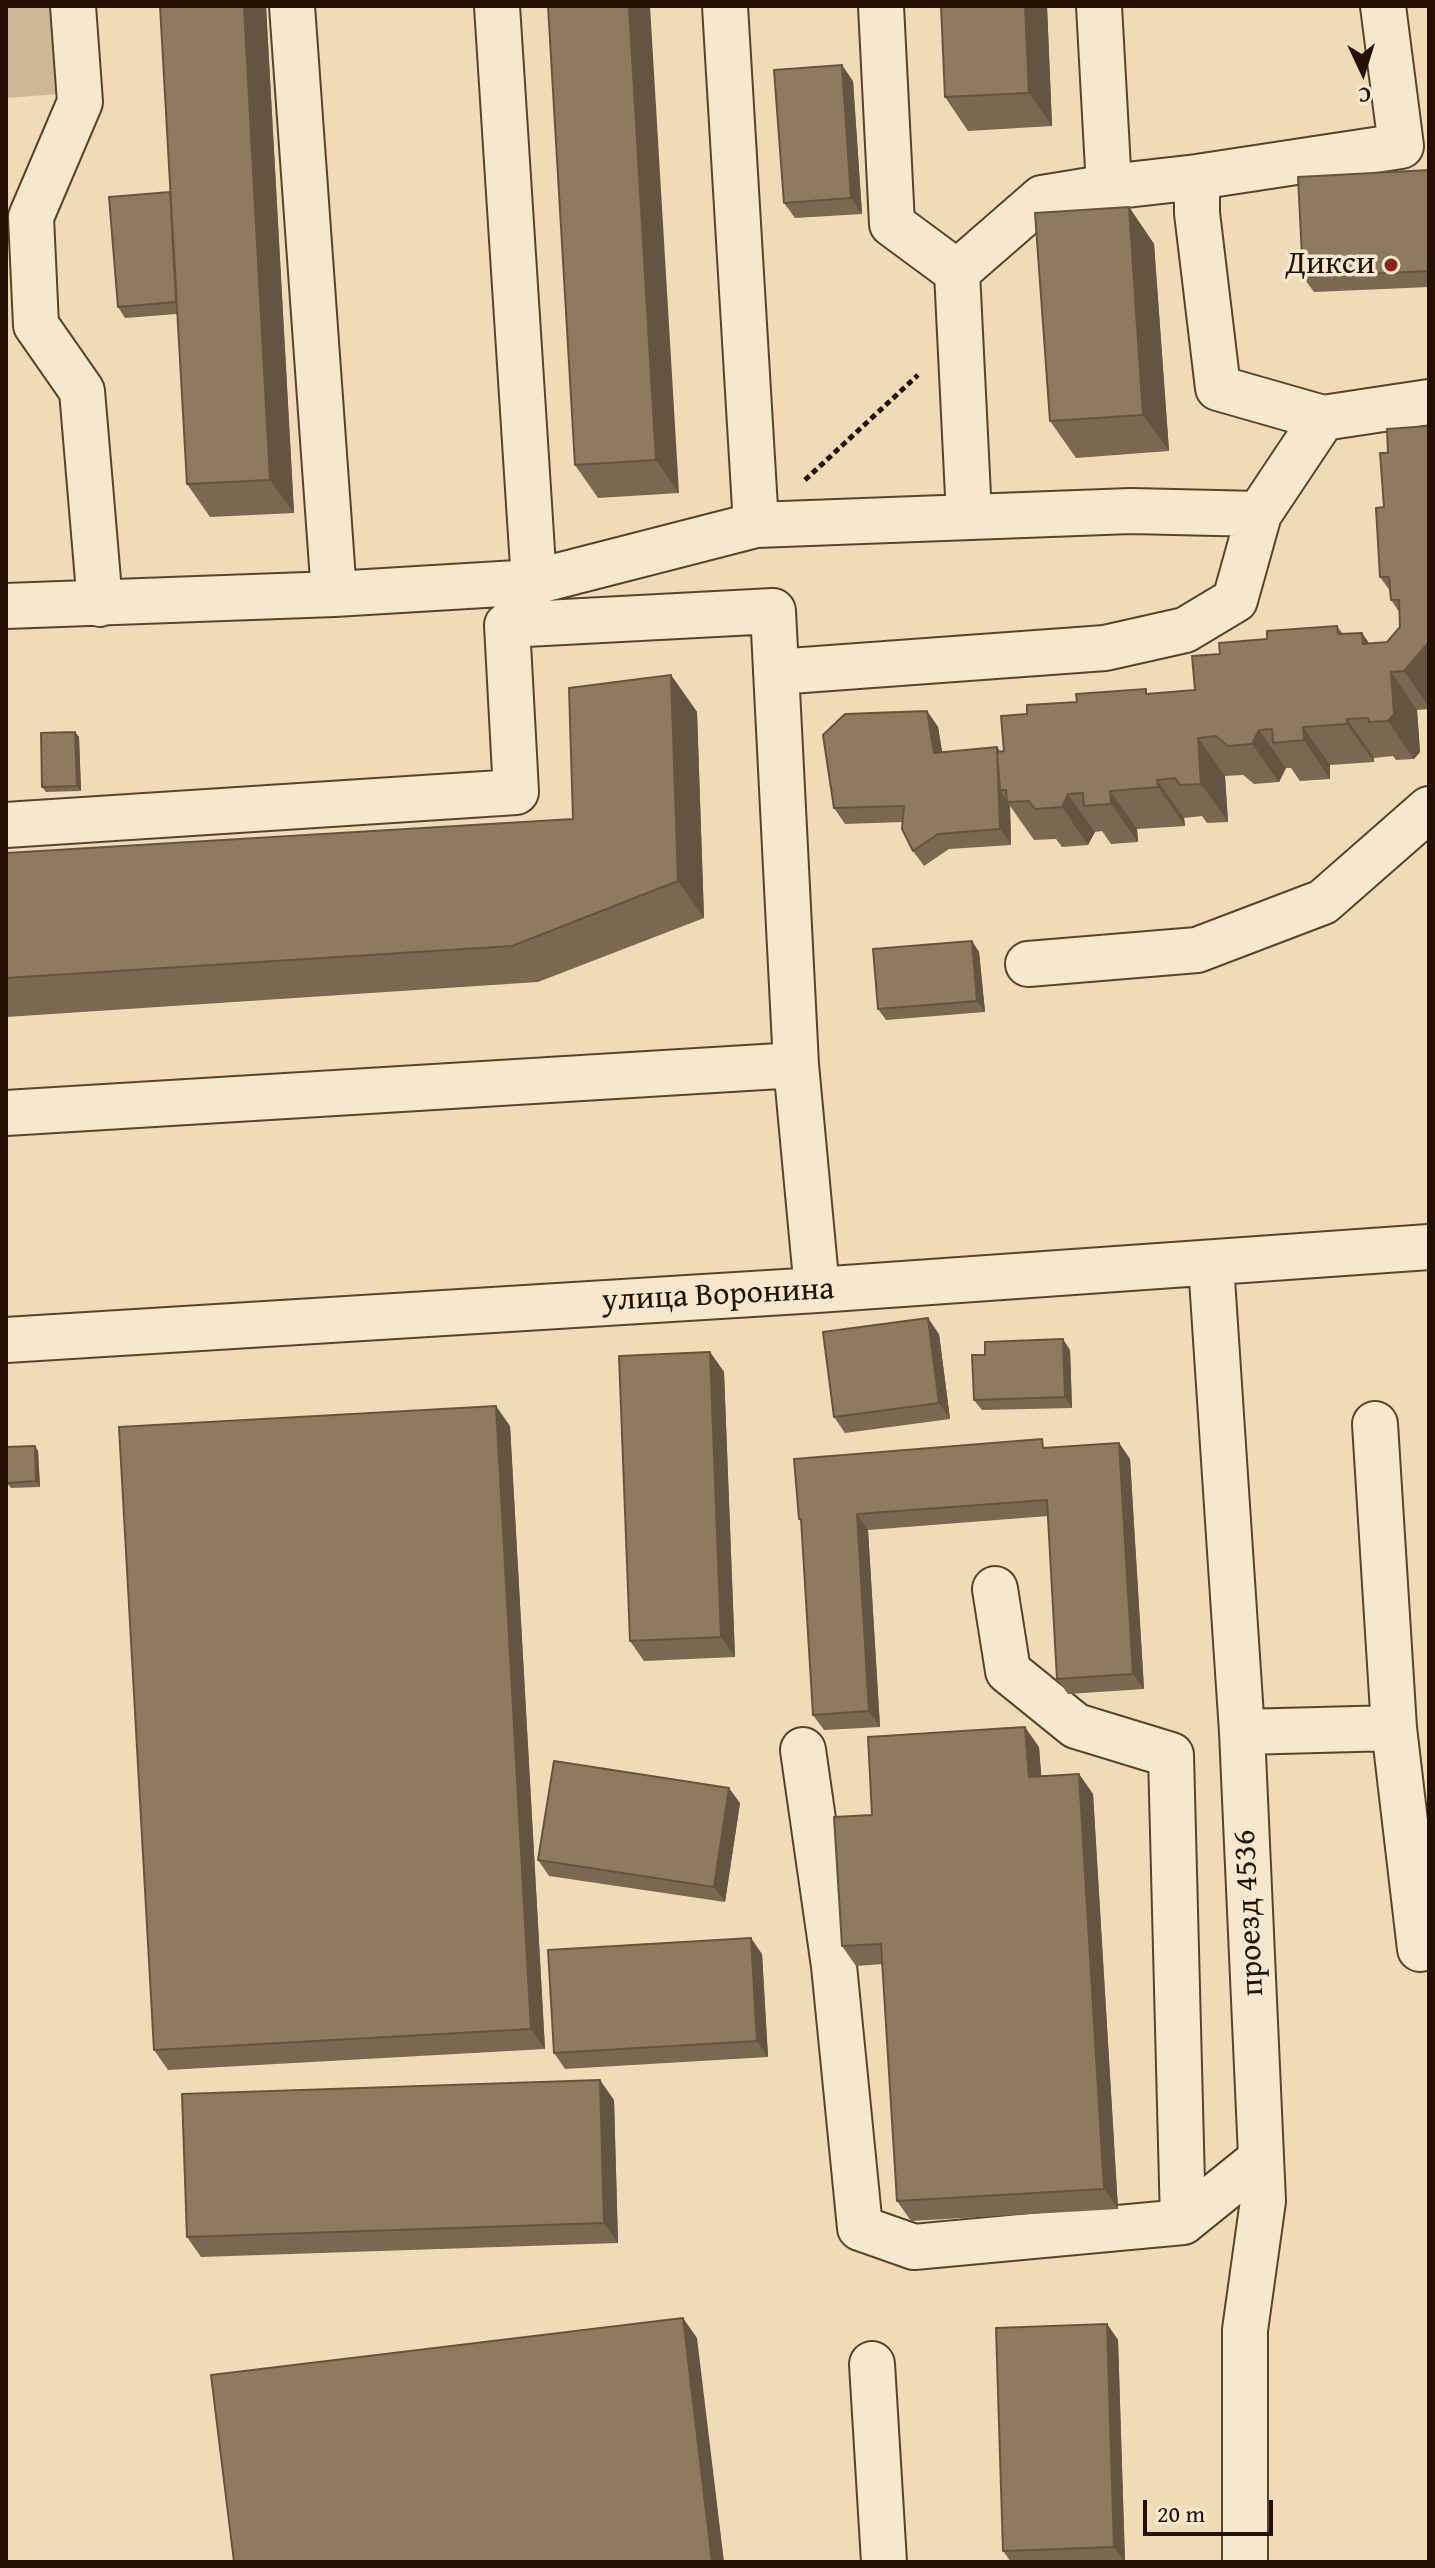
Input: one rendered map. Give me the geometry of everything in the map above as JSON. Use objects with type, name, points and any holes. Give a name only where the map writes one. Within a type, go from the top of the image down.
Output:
[{"type":"street","points":[[73,6],[80,102],[31,217],[36,325],[82,391],[100,604]]},
{"type":"street","points":[[292,6],[334,594]]},
{"type":"street","points":[[497,6],[534,582]]},
{"type":"street","points":[[725,6],[756,525]]},
{"type":"street","points":[[881,6],[892,224],[957,272]]},
{"type":"street","points":[[1099,6],[1109,187]]},
{"type":"street","points":[[957,272],[1042,198],[1415,146],[1383,6]]},
{"type":"street","points":[[1197,177],[1197,213],[1218,388],[1323,418],[1429,402]]},
{"type":"street","points":[[957,272],[969,516]]},
{"type":"street","points":[[776,672],[1105,648],[1185,630],[1235,600],[1259,514],[1323,418]]},
{"type":"street","points":[[6,606],[334,594],[534,582],[756,525],[1131,511],[1259,514]]},
{"type":"street","points":[[6,825],[516,792],[507,625],[773,611],[796,1065],[817,1290]]},
{"type":"street","points":[[1028,964],[1197,950],[1323,902],[1429,809]]},
{"type":"street","points":[[6,1113],[796,1065]]},
{"type":"street","name":"улица Воронина","points":[[6,1340],[817,1290],[1429,1247]]},
{"type":"street","name":"проезд 4536","points":[[1211,1264],[1242,1732],[1263,2201],[1245,2330],[1245,2562]]},
{"type":"street","points":[[1375,1424],[1394,1728],[1420,1949]]},
{"type":"street","points":[[995,1589],[1008,1671],[1076,1726],[1171,1755],[1183,2222]]},
{"type":"street","points":[[1242,1732],[1394,1728]]},
{"type":"street","points":[[803,1750],[834,1966],[860,2228],[914,2247],[1183,2222],[1261,2159]]},
{"type":"street","points":[[872,2364],[884,2562]]},
{"type":"path","points":[[756,525],[959,336]]},
{"type":"shaded area","points":[[6,6],[52,6],[59,94],[6,98]]},
{"type":"building","points":[[160,6],[244,6],[270,480],[187,484]]},
{"type":"building","points":[[548,6],[629,6],[656,460],[575,465]]},
{"type":"building","points":[[941,6],[1025,6],[1029,93],[945,97]]},
{"type":"building","points":[[842,65],[851,198],[784,203],[774,70]]},
{"type":"building","points":[[1429,170],[1429,271],[1303,277],[1298,177]]},
{"type":"building","points":[[170,192],[176,302],[118,307],[109,197]]},
{"type":"building","points":[[1129,207],[1143,415],[1050,421],[1035,213]]},
{"type":"building","points":[[1429,426],[1429,642],[1404,671],[1391,672],[1394,714],[1388,721],[1347,719],[1347,724],[1303,727],[1304,740],[1273,743],[1272,729],[1259,730],[1252,744],[1228,746],[1216,736],[1198,738],[1201,784],[1180,785],[1175,778],[1157,780],[1158,787],[1110,791],[1111,804],[1084,806],[1083,793],[1068,794],[1062,807],[1035,809],[1029,801],[1007,802],[1006,790],[1000,790],[997,752],[1004,751],[1001,716],[1027,714],[1027,705],[1077,702],[1076,694],[1146,689],[1146,694],[1195,690],[1192,656],[1220,654],[1219,643],[1267,639],[1267,631],[1337,626],[1338,634],[1362,633],[1363,644],[1387,642],[1400,627],[1399,600],[1391,600],[1389,577],[1380,577],[1376,508],[1384,507],[1380,453],[1388,453],[1387,429]]},
{"type":"building","points":[[671,675],[678,881],[512,946],[6,978],[6,853],[573,819],[569,688]]},
{"type":"building","points":[[927,711],[934,753],[997,747],[1000,829],[938,834],[913,851],[902,829],[904,806],[834,808],[823,735],[845,714]]},
{"type":"building","points":[[75,732],[77,786],[42,787],[41,733]]},
{"type":"building","points":[[972,941],[977,1001],[878,1009],[873,949]]},
{"type":"building","points":[[928,1318],[939,1403],[834,1417],[823,1332]]},
{"type":"building","points":[[1063,1339],[1065,1397],[974,1400],[972,1355],[985,1355],[985,1342]]},
{"type":"building","points":[[710,1352],[721,1637],[630,1641],[619,1356]]},
{"type":"building","points":[[496,1406],[531,2029],[154,2050],[119,1427]]},
{"type":"building","points":[[1042,1439],[1043,1448],[1119,1443],[1133,1674],[1057,1679],[1047,1500],[857,1514],[869,1711],[813,1715],[801,1519],[794,1459]]},
{"type":"building","points":[[35,1446],[36,1481],[7,1483],[6,1447]]},
{"type":"building","points":[[1025,1727],[1029,1777],[1079,1774],[1104,2189],[897,2201],[881,1944],[842,1946],[834,1817],[872,1815],[868,1737]]},
{"type":"building","points":[[554,1761],[729,1788],[714,1887],[538,1860]]},
{"type":"building","points":[[751,1938],[757,2041],[554,2053],[548,1950]]},
{"type":"building","points":[[600,2080],[604,2223],[187,2237],[182,2094]]},
{"type":"building","points":[[683,2318],[712,2562],[234,2562],[211,2375]]},
{"type":"building","points":[[1107,2324],[1114,2547],[1003,2551],[996,2328]]},
{"type":"place","name":"Дикси","points":[[1391,265]]}]
